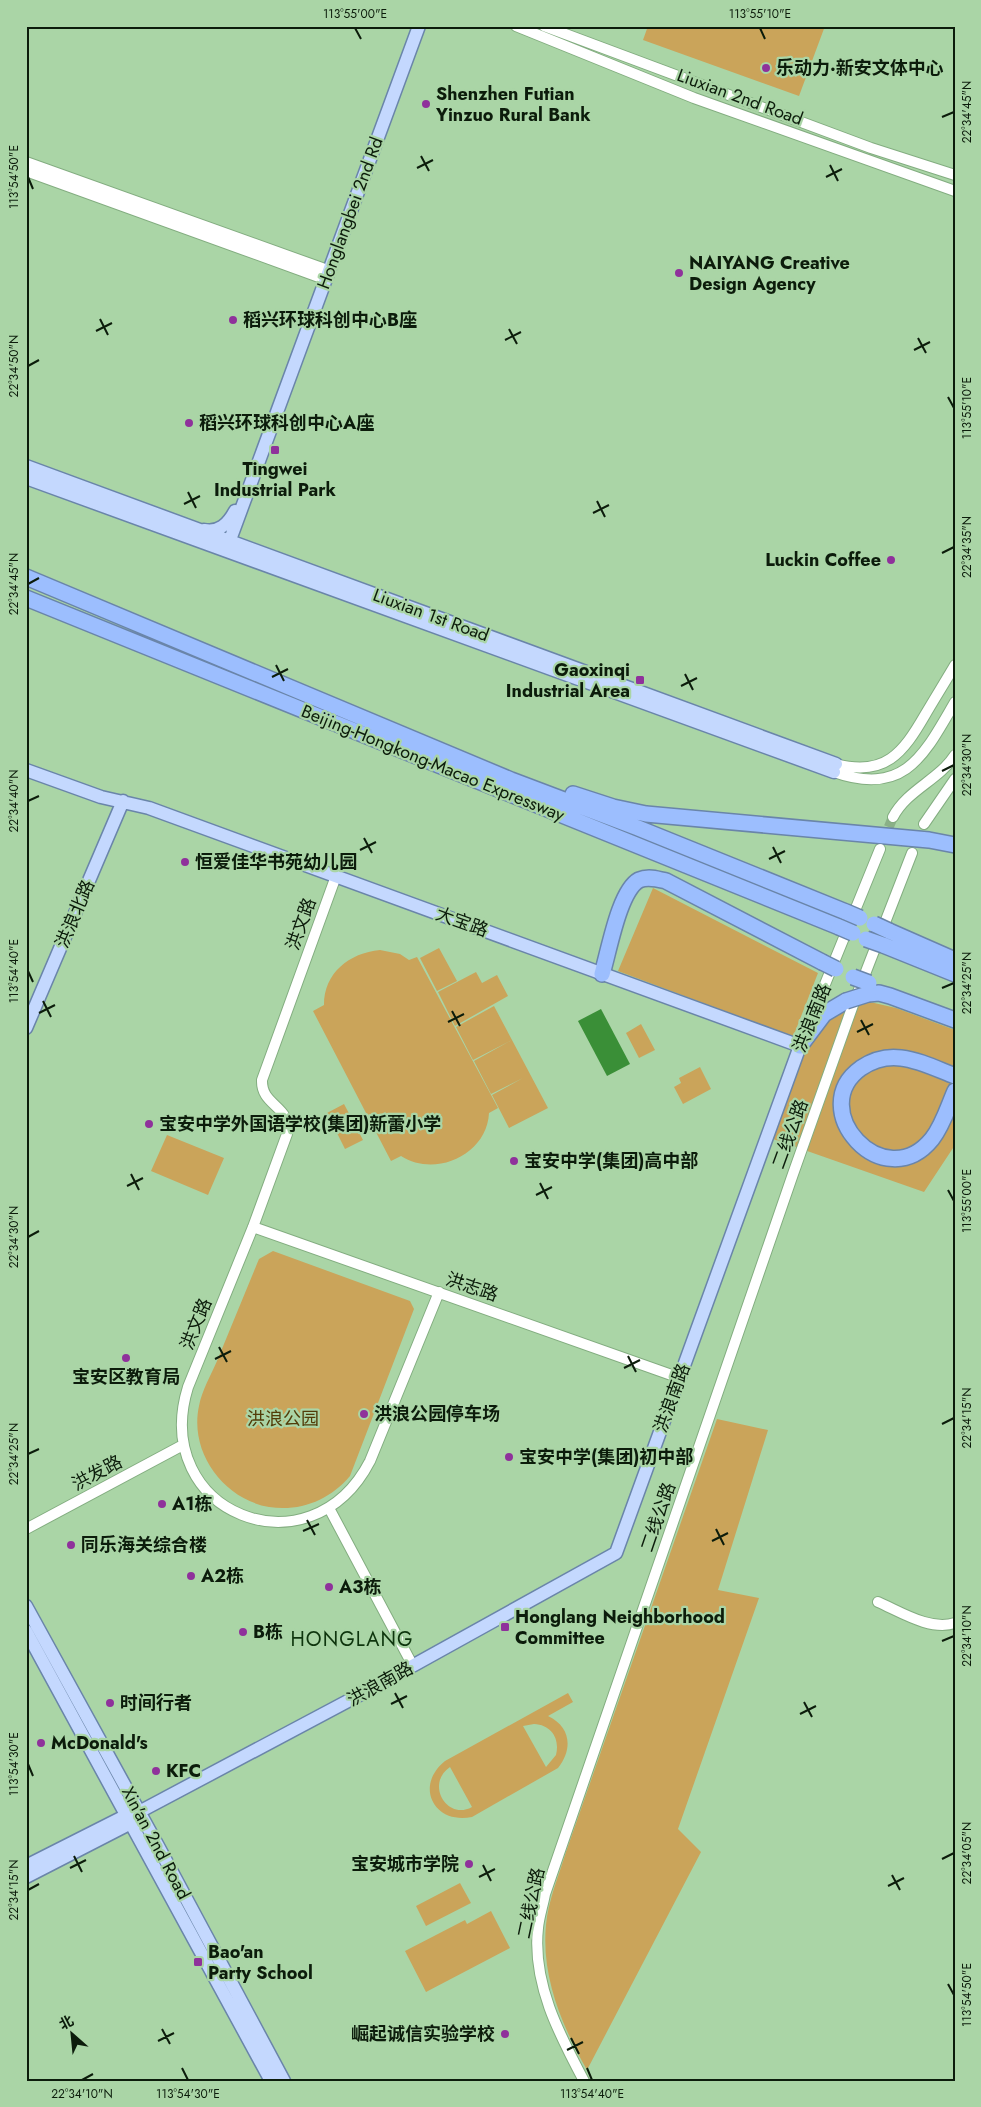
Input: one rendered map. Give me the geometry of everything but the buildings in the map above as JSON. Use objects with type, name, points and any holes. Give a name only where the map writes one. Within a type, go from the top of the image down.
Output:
[{"type":"highway","name":"Beijing-Hongkong-Macao Expressway","points":[[26,577],[511,780],[638,828],[846,912],[867,921],[886,938]]},
{"type":"highway","name":"Beijing-Hongkong-Macao Expressway","points":[[26,598],[853,933],[886,938]]},
{"type":"highway","name":"Beijing-Hongkong-Macao Expressway","points":[[458,757],[613,807],[646,814],[929,840],[955,845]]},
{"type":"highway","points":[[602,974],[623,901],[630,889],[640,880],[654,878],[666,881],[853,977],[868,988],[955,1020]]},
{"type":"highway","points":[[886,938],[955,960]]},
{"type":"highway","points":[[886,938],[955,974]]},
{"type":"highway","points":[[800,1046],[824,1014],[868,988],[955,1014]]},
{"type":"highway","points":[[955,1076],[912,1060],[885,1058],[871,1062],[858,1070],[849,1081],[844,1092],[843,1111],[850,1132],[860,1145],[879,1156],[897,1158],[916,1152],[932,1139],[955,1091]]},
{"type":"main road","name":"Honglangbei 2nd Rd","points":[[226,543],[410,26]]},
{"type":"main road","name":"Honglangbei 2nd Rd","points":[[226,543],[235,511],[323,273],[419,26]]},
{"type":"main road","name":"Liuxian 1st Road","points":[[26,466],[197,529],[226,543]]},
{"type":"main road","name":"Liuxian 1st Road","points":[[26,478],[226,543],[835,768]]},
{"type":"main road","points":[[197,529],[209,531],[223,527],[235,511]]},
{"type":"main road","points":[[26,762],[105,790],[123,801]]},
{"type":"main road","points":[[26,770],[101,797],[123,801]]},
{"type":"main road","name":"大宝路","points":[[123,801],[149,808],[800,1046]]},
{"type":"main road","name":"洪浪北路","points":[[26,1028],[123,801]]},
{"type":"main road","name":"洪浪南路","points":[[133,1817],[413,1666],[616,1553],[800,1046]]},
{"type":"main road","name":"Xin'an 2nd Road","points":[[26,1606],[133,1817],[271,2081]]},
{"type":"main road","name":"Xin'an 2nd Road","points":[[26,1631],[284,2081]]},
{"type":"main road","points":[[26,1866],[133,1817]]},
{"type":"main road","points":[[26,1877],[133,1817]]},
{"type":"street","name":"Liuxian 2nd Road","points":[[516,26],[694,98],[955,192]]},
{"type":"street","name":"Liuxian 2nd Road","points":[[544,26],[853,141],[955,175]]},
{"type":"street","points":[[26,162],[323,273]]},
{"type":"street","points":[[26,171],[323,273]]},
{"type":"street","points":[[835,768],[869,767],[897,755],[914,734],[955,665]]},
{"type":"street","points":[[835,768],[865,780],[888,777],[908,769],[920,757],[954,706]]},
{"type":"street","points":[[893,817],[901,805],[945,768],[955,755]]},
{"type":"street","points":[[924,824],[955,779]]},
{"type":"street","name":"洪浪南路","points":[[800,1046],[880,849]]},
{"type":"street","name":"二线公路","points":[[584,2081],[554,2021],[541,1978],[537,1948],[538,1927],[545,1894],[793,1174],[853,1005],[912,853]]},
{"type":"street","name":"洪文路","points":[[336,876],[262,1080],[264,1094],[284,1114],[288,1127],[254,1227],[188,1387],[183,1404],[181,1423],[183,1445],[194,1474],[205,1489],[218,1501],[234,1511],[259,1520],[286,1522],[304,1519],[329,1508],[350,1491],[362,1477],[370,1461],[439,1292]]},
{"type":"street","name":"洪志路","points":[[254,1227],[680,1378]]},
{"type":"street","name":"洪发路","points":[[26,1529],[183,1445]]},
{"type":"street","points":[[329,1508],[413,1666]]},
{"type":"street","points":[[878,1602],[931,1624],[943,1626],[955,1623]]},
{"type":"green space","name":"乐动力·新安文体中心","points":[[648,26],[825,26],[799,96],[643,40]]},
{"type":"green space","points":[[653,888],[818,973],[793,1037],[618,971]]},
{"type":"green space","points":[[439,948],[457,981],[437,991],[420,958]]},
{"type":"green space","points":[[380,950],[400,954],[409,960],[417,957],[498,1108],[489,1113],[486,1128],[479,1141],[469,1151],[443,1163],[414,1162],[401,1156],[391,1161],[313,1011],[324,1005],[328,983],[340,967],[358,955]]},
{"type":"green space","points":[[476,972],[482,983],[497,975],[508,996],[455,1026],[438,992]]},
{"type":"green space","points":[[870,1002],[896,1008],[955,1030],[955,1145],[924,1192],[773,1139],[804,1046],[828,1016],[846,1008]]},
{"type":"green space","points":[[494,1006],[512,1040],[473,1060],[456,1027]]},
{"type":"green space","points":[[641,1024],[655,1050],[639,1058],[626,1033]]},
{"type":"green space","points":[[512,1040],[548,1108],[509,1128],[492,1095],[523,1078],[491,1094],[474,1061]]},
{"type":"green space","points":[[700,1067],[711,1089],[683,1104],[674,1087],[681,1083],[679,1078]]},
{"type":"green space","points":[[344,1104],[363,1140],[345,1149],[327,1113]]},
{"type":"green space","points":[[167,1135],[224,1158],[208,1195],[151,1171]]},
{"type":"green space","name":"洪浪公园","points":[[273,1251],[410,1301],[414,1309],[350,1476],[324,1498],[292,1508],[269,1507],[252,1502],[224,1484],[213,1471],[205,1456],[199,1440],[197,1423],[202,1394],[259,1259]]},
{"type":"green space","points":[[717,1419],[768,1430],[718,1590],[759,1598],[678,1829],[701,1852],[587,2070],[569,2036],[550,1982],[545,1944],[549,1907],[566,1852]]},
{"type":"green space","points":[[568,1693],[573,1702],[548,1716],[561,1726],[567,1739],[566,1753],[558,1768],[472,1817],[459,1818],[447,1815],[433,1801],[430,1792],[431,1781],[436,1771],[445,1761]],"holes":[[[534,1724],[546,1727],[556,1738],[556,1755],[546,1767],[523,1726]],[[450,1767],[472,1807],[463,1810],[454,1809],[442,1799],[439,1791],[439,1782],[443,1774]]]},
{"type":"green space","points":[[460,1883],[471,1903],[426,1926],[416,1906]]},
{"type":"green space","points":[[491,1911],[510,1948],[426,1992],[405,1951],[465,1920],[467,1924]]},
{"type":"shaded area","points":[[601,1009],[630,1064],[607,1076],[578,1021]]},
{"type":"tunnel","points":[[883,841],[893,817]]},
{"type":"place","name":"乐动力·新安文体中心","points":[[766,68]]},
{"type":"place","name":"Shenzhen Futian Yinzuo Rural Bank","points":[[426,104]]},
{"type":"place","name":"NAIYANG Creative Design Agency","points":[[679,273]]},
{"type":"place","name":"稻兴环球科创中心B座","points":[[233,320]]},
{"type":"place","name":"稻兴环球科创中心A座","points":[[189,423]]},
{"type":"place","name":"Tingwei Industrial Park","points":[[275,450]]},
{"type":"place","name":"Luckin Coffee","points":[[891,560]]},
{"type":"place","name":"Gaoxinqi Industrial Area","points":[[640,680]]},
{"type":"place","name":"恒爱佳华书苑幼儿园","points":[[185,862]]},
{"type":"place","name":"宝安中学外国语学校(集团)新蕾小学","points":[[149,1124]]},
{"type":"place","name":"宝安中学(集团)高中部","points":[[514,1161]]},
{"type":"place","name":"宝安区教育局","points":[[126,1358]]},
{"type":"place","name":"洪浪公园停车场","points":[[364,1414]]},
{"type":"place","name":"宝安中学(集团)初中部","points":[[509,1457]]},
{"type":"place","name":"A1栋","points":[[162,1504]]},
{"type":"place","name":"同乐海关综合楼","points":[[71,1545]]},
{"type":"place","name":"A2栋","points":[[191,1576]]},
{"type":"place","name":"A3栋","points":[[329,1587]]},
{"type":"place","name":"Honglang Neighborhood Committee","points":[[505,1627]]},
{"type":"place","name":"B栋","points":[[243,1632]]},
{"type":"place","name":"时间行者","points":[[110,1703]]},
{"type":"place","name":"McDonald's","points":[[41,1743]]},
{"type":"place","name":"KFC","points":[[156,1771]]},
{"type":"place","name":"宝安城市学院","points":[[469,1864]]},
{"type":"place","name":"Bao'an Party School","points":[[198,1962]]},
{"type":"place","name":"崛起诚信实验学校","points":[[505,2034]]},
{"type":"district","name":"HONGLANG","points":[[352,1639]]}]
